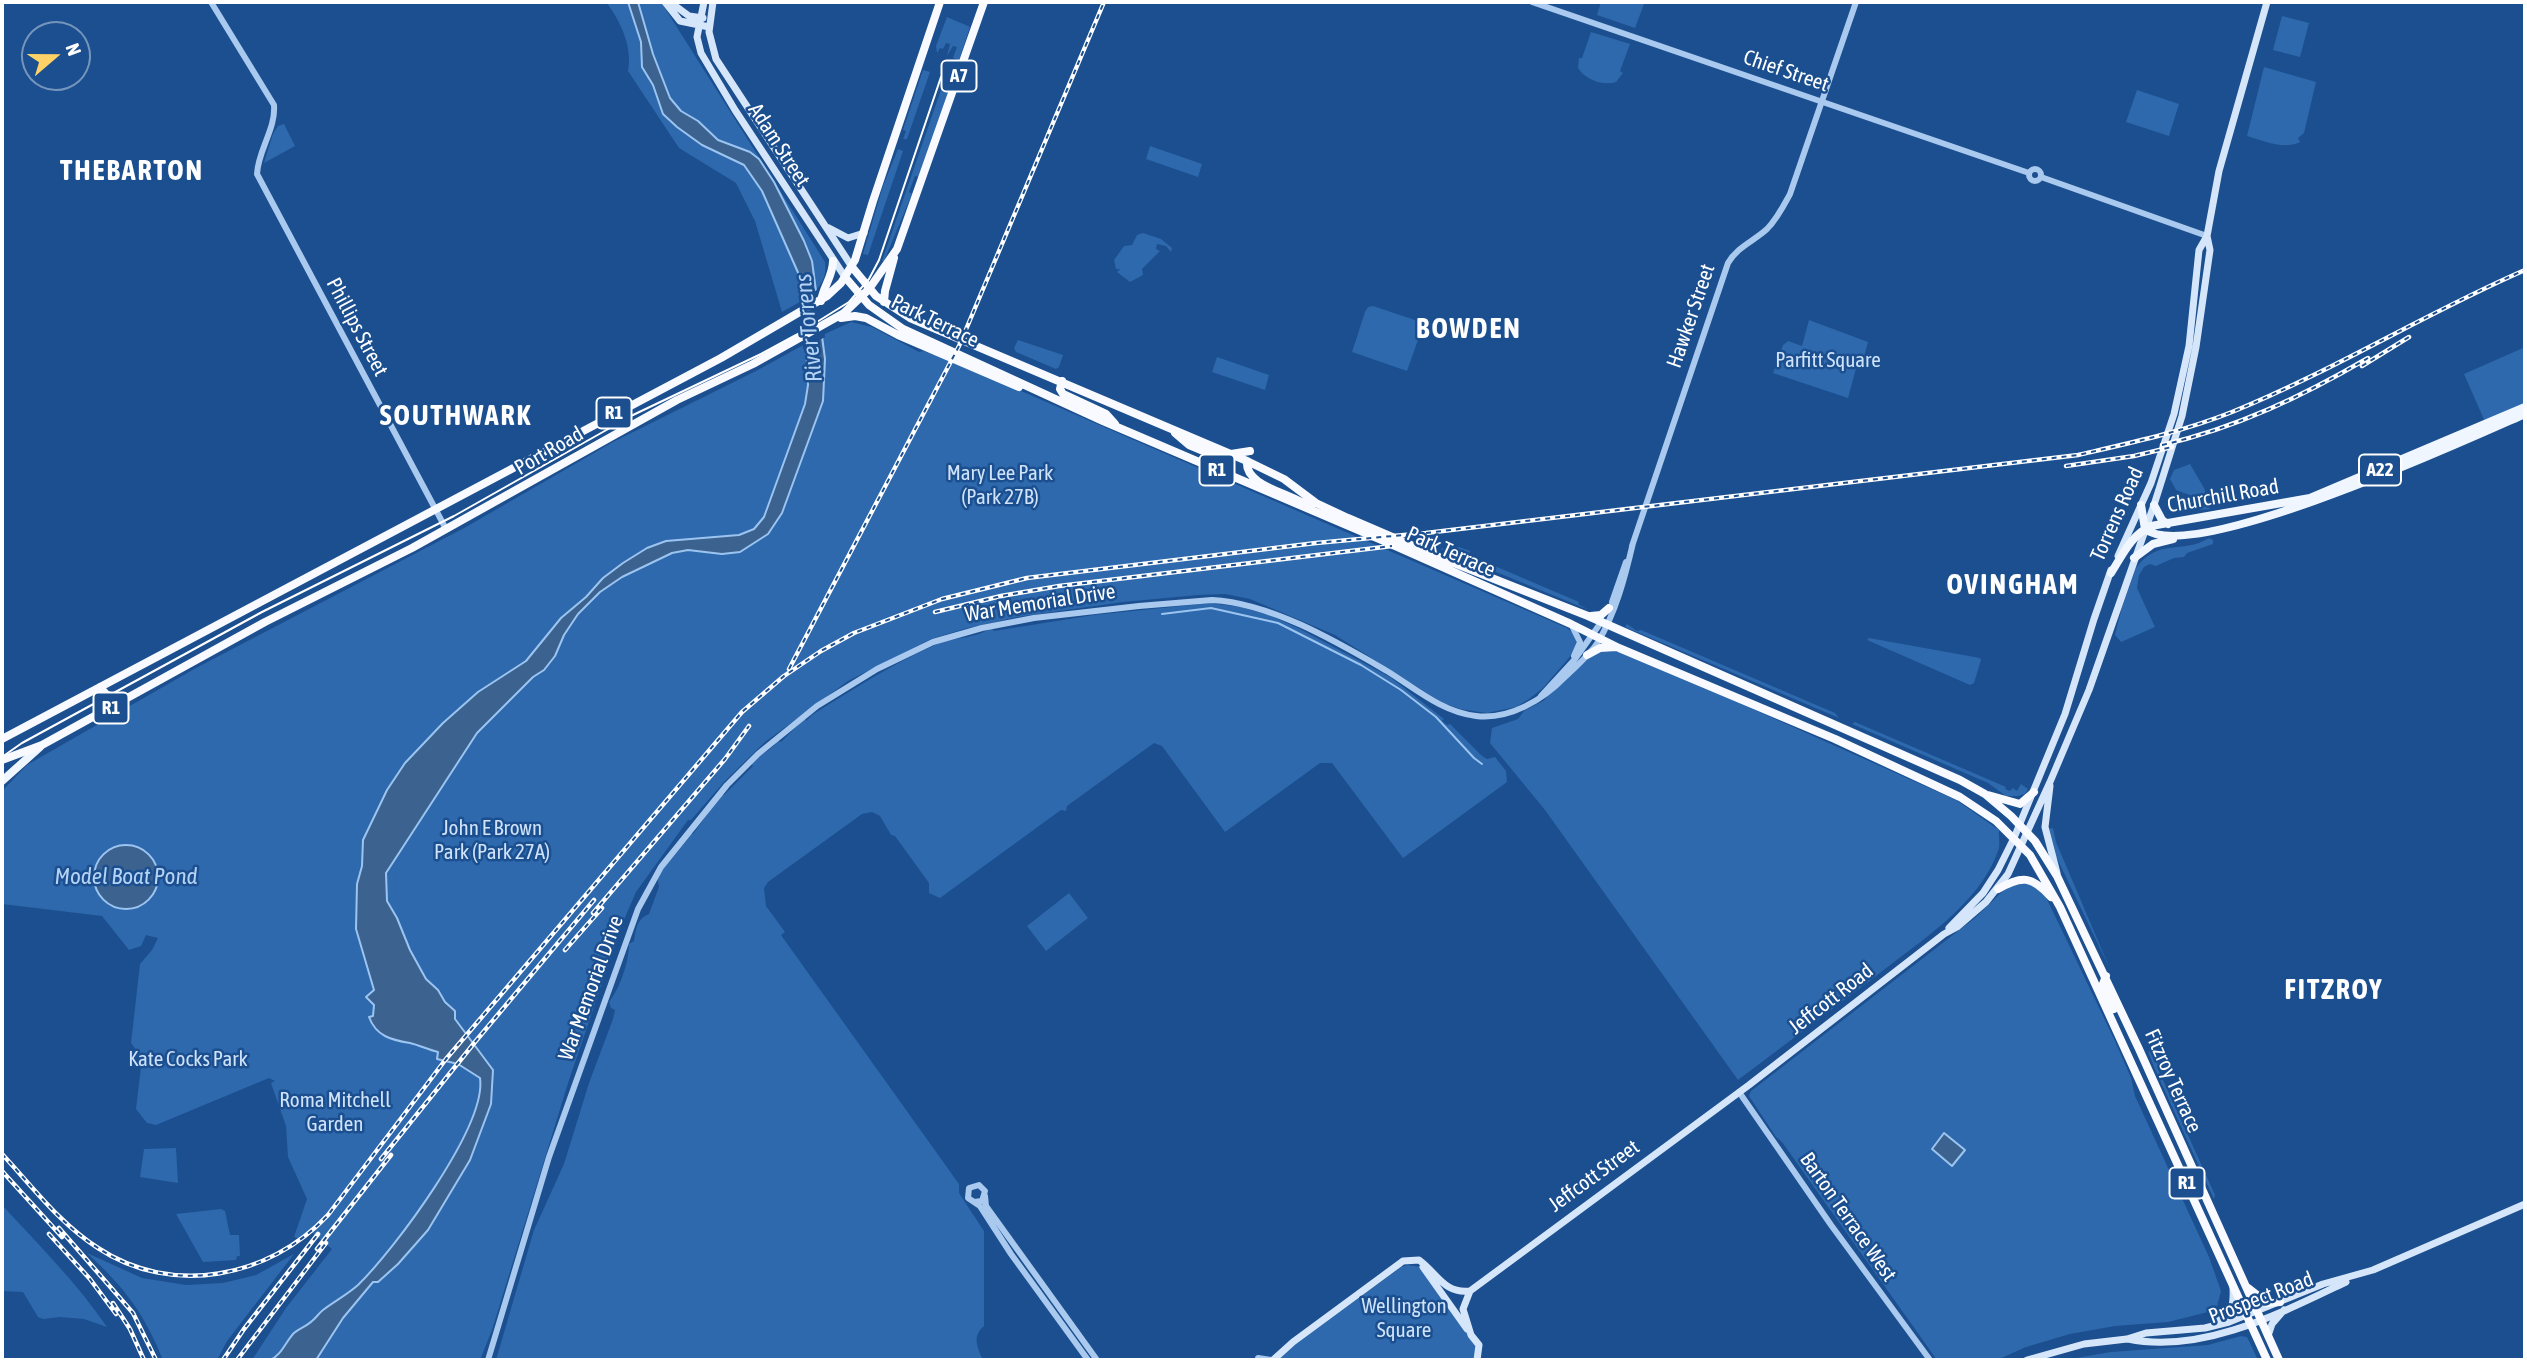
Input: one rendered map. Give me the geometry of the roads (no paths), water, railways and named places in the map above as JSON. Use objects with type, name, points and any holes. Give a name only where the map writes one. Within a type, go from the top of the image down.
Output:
[{"type":"highway","name":"Port Road","points":[[2,739],[721,358],[821,301],[852,267],[940,2]]},
{"type":"highway","name":"Port Road","points":[[2,760],[42,745],[265,622],[446,529],[677,400],[830,323],[861,298],[897,249],[984,2]]},
{"type":"highway","points":[[884,302],[897,249]]},
{"type":"highway","points":[[821,301],[832,272],[833,261]]},
{"type":"highway","name":"R1","points":[[852,267],[869,289]]},
{"type":"highway","name":"Park Terrace","points":[[845,277],[861,298],[903,329],[948,352],[1086,416],[1117,427],[1571,624],[1619,648],[1835,739],[1981,809],[2022,846]]},
{"type":"highway","name":"Park Terrace","points":[[869,289],[910,318],[1247,461],[1284,479],[1316,503],[1348,518],[1588,616],[1925,764],[1985,794],[2020,825]]},
{"type":"highway","name":"R1","points":[[830,323],[851,316],[866,318],[898,335],[948,352]]},
{"type":"highway","points":[[1062,381],[1060,388],[1063,394],[1106,414],[1117,427]]},
{"type":"highway","points":[[1168,427],[1189,445],[1220,458],[1226,464],[1225,474]]},
{"type":"highway","points":[[1231,454],[1250,451]]},
{"type":"highway","points":[[1247,461],[1246,469],[1255,481],[1303,501],[1318,514]]},
{"type":"highway","points":[[1588,616],[1597,616],[1611,608]]},
{"type":"highway","points":[[1587,655],[1604,647],[1619,648]]},
{"type":"highway","points":[[100,687],[105,694],[122,702]]},
{"type":"highway","points":[[1985,794],[2020,804],[2034,792]]},
{"type":"highway","name":"Fitzroy Terrace","points":[[2020,825],[2041,850],[2057,876],[2106,976],[2279,1360]]},
{"type":"highway","name":"Fitzroy Terrace","points":[[2022,846],[2046,880],[2060,907],[2267,1360]]},
{"type":"highway","points":[[1998,889],[2014,881],[2034,881],[2060,907]]},
{"type":"highway","points":[[2106,976],[2103,984],[2113,1007],[2117,1028]]},
{"type":"highway","points":[[2139,1049],[2137,1056],[2145,1075],[2146,1092]]},
{"type":"highway","points":[[2164,1104],[2167,1123],[2185,1162],[2180,1167]]},
{"type":"highway","points":[[2205,1221],[2210,1208]]},
{"type":"highway","points":[[2243,1284],[2263,1301],[2282,1306]]},
{"type":"main road","points":[[665,2],[680,21],[699,22],[709,22],[713,2]]},
{"type":"main road","points":[[670,2],[699,22]]},
{"type":"main road","points":[[699,22],[704,2]]},
{"type":"main road","name":"Torrens Road","points":[[2014,838],[2065,713],[2111,572],[2164,447],[2189,346],[2199,250],[2207,236],[2219,171],[2267,2]]},
{"type":"main road","name":"Adam Street","points":[[699,22],[697,37],[701,53],[845,277]]},
{"type":"main road","name":"Adam Street","points":[[709,22],[711,47],[716,59],[852,267]]},
{"type":"main road","points":[[825,226],[848,238],[864,233]]},
{"type":"main road","name":"Torrens Road","points":[[2027,832],[2089,690],[2154,505],[2188,391],[2210,250],[2207,236]]},
{"type":"main road","name":"Churchill Road","points":[[2145,529],[2310,499],[2525,407]]},
{"type":"main road","name":"Churchill Road","points":[[2145,529],[2159,534],[2186,536],[2291,510],[2346,491],[2525,414]]},
{"type":"main road","points":[[2111,572],[2131,541],[2145,529],[2141,505]]},
{"type":"main road","points":[[2154,505],[2162,520],[2168,524]]},
{"type":"main road","points":[[2134,558],[2161,540],[2186,536]]},
{"type":"main road","name":"Port Road","points":[[2,780],[42,745]]},
{"type":"main road","points":[[2050,782],[2045,827],[2057,876]]},
{"type":"main road","name":"Jeffcott Road","points":[[1739,1093],[1973,914],[1998,889],[2027,832]]},
{"type":"main road","name":"Jeffcott Road","points":[[1944,934],[1983,893],[2014,838]]},
{"type":"main road","name":"Jeffcott Street","points":[[1470,1291],[1739,1093]]},
{"type":"main road","name":"Prospect Road","points":[[2127,1339],[2146,1342],[2219,1335],[2323,1284],[2362,1273],[2525,1204]]},
{"type":"main road","points":[[1419,1260],[1479,1345],[1477,1360]]},
{"type":"main road","points":[[1272,1360],[1403,1261],[1419,1260],[1449,1288],[1458,1292],[1470,1291],[1463,1309],[1471,1335]]},
{"type":"main road","points":[[2205,1328],[2232,1310],[2232,1285]]},
{"type":"main road","points":[[2268,1336],[2282,1306]]},
{"type":"main road","name":"Prospect Road","points":[[2027,1360],[2084,1344],[2248,1320]]},
{"type":"street","name":"Phillips Street","points":[[211,2],[271,99],[274,119],[257,174],[446,529]]},
{"type":"street","name":"Chief Street","points":[[1532,2],[2029,173],[2036,169],[2040,177],[2207,236]]},
{"type":"street","name":"Hawker Street","points":[[1597,636],[1611,608],[1728,263],[1732,255],[1766,230],[1780,214],[1790,194],[1856,2]]},
{"type":"street","name":"War Memorial Drive","points":[[488,1360],[560,1127],[629,932],[648,889],[683,838],[727,785],[783,732],[850,685],[915,650],[965,632],[1052,616],[1212,600],[1241,604],[1286,619],[1386,671],[1439,705],[1454,711],[1476,716],[1503,715],[1528,705],[1556,687],[1587,655],[1597,636]]},
{"type":"street","points":[[1611,608],[1613,620],[1620,631]]},
{"type":"street","points":[[1570,663],[1580,642],[1571,624]]},
{"type":"street","name":"War Memorial Drive","points":[[1541,696],[1597,636]]},
{"type":"street","name":"Barton Terrace West","points":[[1739,1093],[1930,1360]]},
{"type":"street","points":[[1088,1360],[1040,1288],[986,1206],[981,1186],[971,1186],[968,1196],[980,1206],[1040,1288],[1097,1360]]},
{"type":"street","points":[[974,1202],[985,1196]]},
{"type":"street","points":[[1259,1360],[1258,1358],[1272,1360]]},
{"type":"water","name":"River Torrens","points":[[628,2],[638,2],[653,54],[670,98],[681,111],[698,121],[718,140],[750,152],[759,159],[804,241],[812,261],[825,359],[823,401],[782,513],[768,534],[740,552],[722,554],[688,550],[672,553],[622,577],[600,592],[578,614],[564,635],[555,656],[544,670],[533,677],[477,733],[386,873],[387,901],[410,950],[426,979],[455,1011],[455,1019],[493,1070],[491,1104],[470,1160],[428,1230],[398,1264],[378,1282],[373,1282],[343,1318],[316,1360],[270,1360],[280,1352],[294,1333],[358,1285],[393,1245],[454,1155],[469,1126],[478,1099],[480,1078],[458,1064],[437,1059],[438,1052],[385,1036],[376,1029],[369,1017],[373,1016],[374,1005],[366,997],[374,990],[356,929],[357,884],[362,866],[363,840],[387,790],[405,763],[443,723],[478,692],[526,661],[561,618],[623,563],[647,548],[666,541],[739,535],[754,529],[764,517],[805,404],[808,385],[804,299],[800,277],[762,191],[744,165],[702,145],[663,114],[653,85],[642,67],[641,42]]},
{"type":"water","name":"Model Boat Pond","points":[[120,845],[132,845],[149,854],[156,865],[156,889],[149,900],[132,909],[120,909],[108,904],[99,895],[94,883],[94,871],[99,859],[108,850]]},
{"type":"water","points":[[1944,1133],[1965,1150],[1952,1166],[1932,1149]]},
{"type":"waterway","points":[[1162,614],[1211,608],[1278,623],[1361,665],[1401,690],[1436,717],[1482,764]]},
{"type":"tram line","points":[[2,757],[22,743],[262,612],[454,516],[633,415],[761,354],[849,302],[869,279],[879,260],[941,77]]},
{"type":"railway","points":[[789,669],[959,346],[1104,2]]},
{"type":"railway","points":[[2,1154],[71,1228],[98,1248],[127,1263],[157,1272],[188,1276],[219,1274],[278,1254],[304,1237],[328,1215],[446,1059],[742,712],[784,676],[821,651],[854,633],[942,599],[1027,578],[2078,455],[2175,431],[2232,412],[2306,379],[2525,270]]},
{"type":"railway","points":[[2362,366],[2409,337]]},
{"type":"railway","points":[[2162,445],[2243,420],[2319,385],[2368,358]]},
{"type":"railway","points":[[2066,466],[2134,456],[2172,447]]},
{"type":"railway","points":[[935,612],[1001,596],[1059,586],[1392,546]]},
{"type":"railway","points":[[593,913],[725,759],[749,726]]},
{"type":"railway","points":[[381,1159],[594,900]]},
{"type":"railway","points":[[565,950],[602,908]]},
{"type":"railway","points":[[317,1249],[391,1155]]},
{"type":"railway","points":[[2,1171],[62,1237]]},
{"type":"railway","points":[[59,1228],[133,1313],[156,1360]]},
{"type":"railway","points":[[49,1234],[90,1279],[116,1314]]},
{"type":"railway","points":[[223,1360],[318,1234]]},
{"type":"railway","points":[[237,1360],[326,1243]]},
{"type":"railway","points":[[113,1303],[130,1329],[144,1360]]},
{"type":"district","name":"THEBARTON","points":[[132,171]]},
{"type":"district","name":"BOWDEN","points":[[1469,329]]},
{"type":"district","name":"SOUTHWARK","points":[[456,416]]},
{"type":"district","name":"OVINGHAM","points":[[2013,585]]},
{"type":"district","name":"FITZROY","points":[[2334,990]]},
{"type":"park label","name":"Parfitt Square","points":[[1828,360]]},
{"type":"park label","name":"Mary Lee Park (Park 27B)","points":[[1000,485]]},
{"type":"park label","name":"John E Brown Park (Park 27A)","points":[[492,840]]},
{"type":"park label","name":"Kate Cocks Park","points":[[188,1059]]},
{"type":"park label","name":"Roma Mitchell Garden","points":[[335,1112]]},
{"type":"park label","name":"Wellington Square","points":[[1404,1318]]}]
